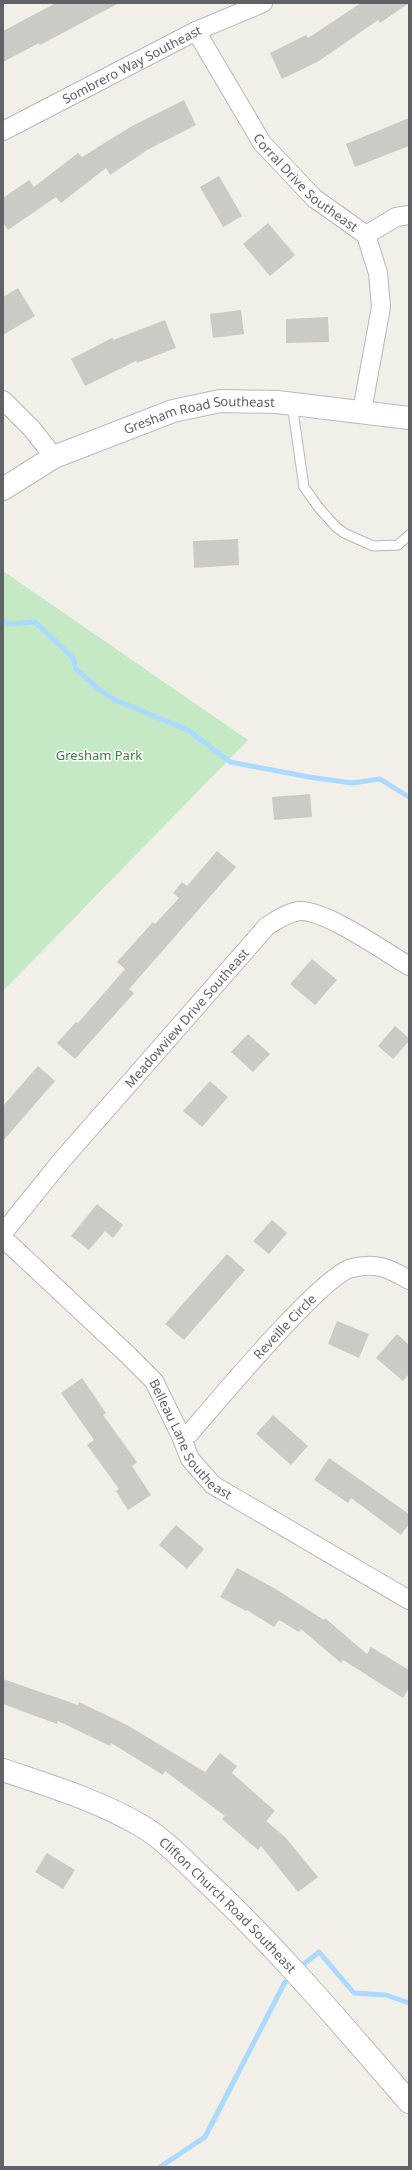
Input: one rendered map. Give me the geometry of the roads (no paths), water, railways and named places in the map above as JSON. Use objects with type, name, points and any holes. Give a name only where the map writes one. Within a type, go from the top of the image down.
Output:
[{"type":"street","name":"Sombrero Way Southeast","points":[[3,131],[196,32],[263,3]]},
{"type":"street","name":"Corral Drive Southeast","points":[[196,32],[262,142],[314,198],[366,235],[378,273],[381,307],[362,411]]},
{"type":"street","points":[[366,235],[396,217],[409,215]]},
{"type":"street","points":[[3,400],[32,429],[54,457]]},
{"type":"street","name":"Gresham Road Southeast","points":[[3,489],[54,457],[173,411],[220,400],[292,404],[362,411],[409,418]]},
{"type":"street","name":"Meadowview Drive Southeast","points":[[3,1232],[67,1154],[267,926],[289,913],[301,911],[320,915],[409,966]]},
{"type":"street","name":"Belleau Lane Southeast","points":[[3,1238],[100,1328],[154,1381],[181,1436],[190,1459],[213,1485],[409,1600]]},
{"type":"street","name":"Reveille Circle","points":[[181,1436],[190,1433],[294,1317],[331,1280],[350,1268],[378,1265],[409,1280]]},
{"type":"street","name":"Clifton Church Road Southeast","points":[[3,1770],[82,1796],[141,1825],[171,1849],[240,1913],[291,1967],[409,2102]]},
{"type":"lane","points":[[292,404],[304,486],[319,508],[336,527],[344,533],[373,546],[398,545],[409,535]]},
{"type":"waterway","points":[[3,621],[10,624],[35,622],[73,658],[76,669],[100,690],[115,700],[188,730],[230,762],[309,777],[352,783],[380,779],[409,797]]},
{"type":"waterway","points":[[304,1964],[319,1952],[354,1993],[386,1995],[409,2003]]},
{"type":"waterway","points":[[160,2167],[205,2137],[285,1982]]},
{"type":"park label","name":"Gresham Park","points":[[99,755]]}]
